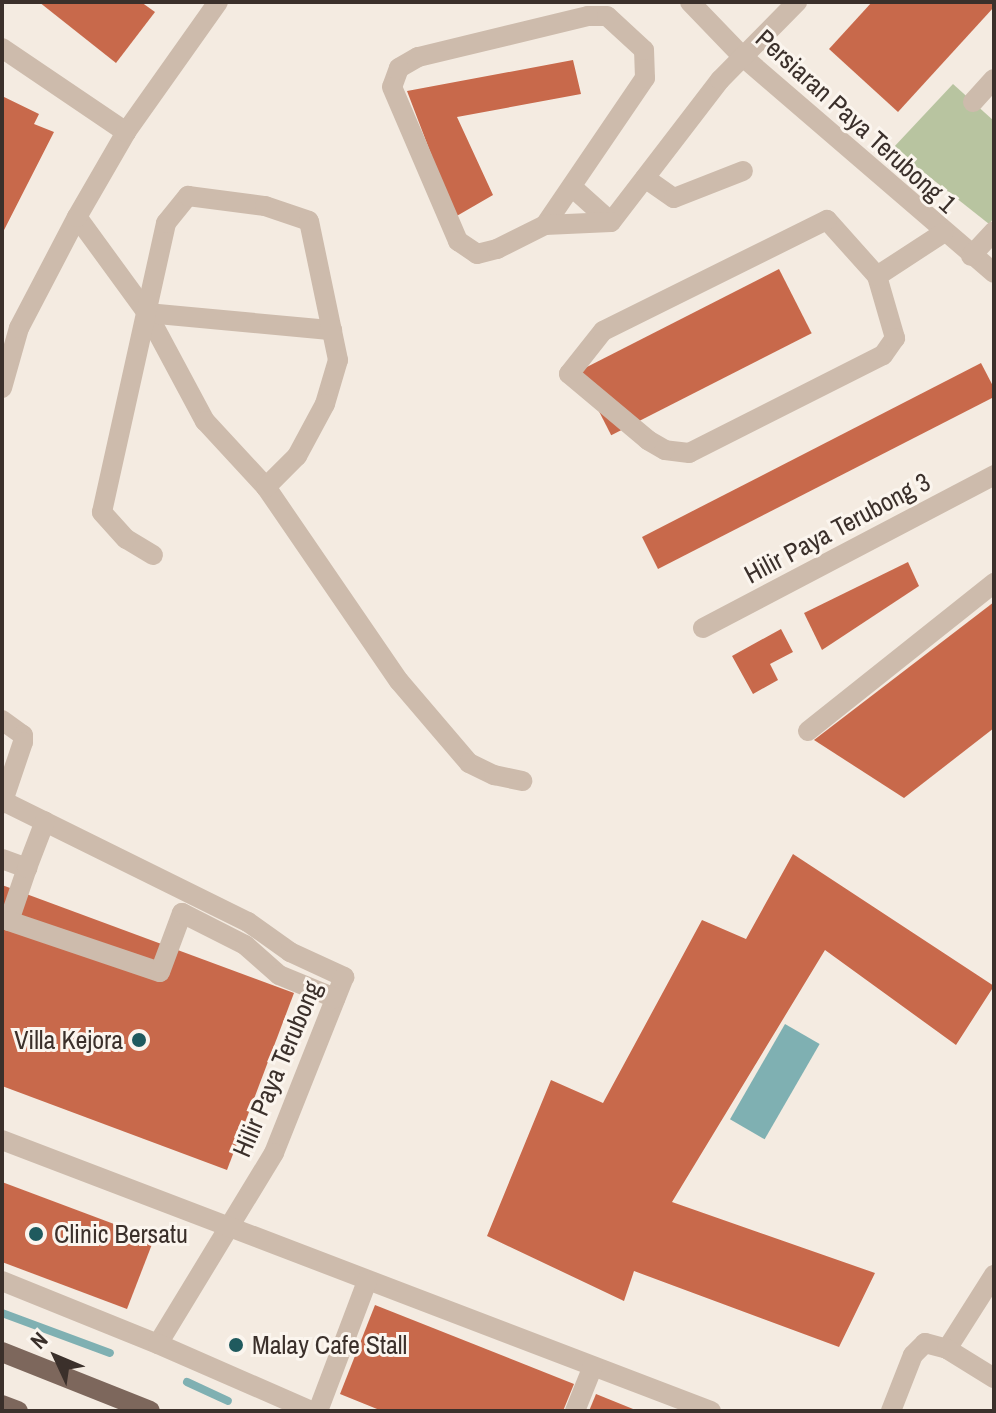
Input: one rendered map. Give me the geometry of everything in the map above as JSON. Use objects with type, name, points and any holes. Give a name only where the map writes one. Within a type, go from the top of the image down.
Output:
[{"type":"main road","points":[[2,1352],[150,1411]]},
{"type":"main road","points":[[2,1405],[18,1411]]},
{"type":"street","points":[[2,388],[19,328],[77,217],[126,132],[218,2]]},
{"type":"street","name":"Persiaran Paya Terubong 1","points":[[690,2],[743,57],[943,233],[994,273]]},
{"type":"street","points":[[545,225],[645,78],[644,50],[607,16],[588,16],[430,54],[399,68],[392,87],[458,241],[477,254],[497,249],[545,225],[611,222],[720,80],[797,2]]},
{"type":"street","points":[[2,48],[126,132]]},
{"type":"street","points":[[973,102],[994,79]]},
{"type":"street","points":[[645,178],[674,198],[743,171]]},
{"type":"street","points":[[572,187],[611,222]]},
{"type":"street","points":[[153,555],[126,539],[102,512],[166,223],[188,196],[265,206],[309,221],[338,360],[325,404],[297,456],[266,487]]},
{"type":"street","points":[[77,217],[147,313],[205,421],[266,487],[399,681],[469,763],[494,775],[522,781]]},
{"type":"street","points":[[827,220],[877,276],[895,338],[883,355],[689,453],[665,450],[648,440],[569,374],[603,331],[827,220]]},
{"type":"street","points":[[971,256],[994,231]]},
{"type":"street","points":[[877,276],[943,233]]},
{"type":"street","points":[[147,313],[332,330]]},
{"type":"street","name":"Hilir Paya Terubong 3","points":[[703,628],[994,475]]},
{"type":"street","points":[[808,731],[994,583]]},
{"type":"street","points":[[2,720],[23,735],[3,803],[45,821],[9,921],[160,972],[182,913],[245,945],[279,975],[335,998]]},
{"type":"street","name":"Hilir Paya Terubong","points":[[45,821],[248,922],[290,952],[344,977],[274,1153],[158,1344]]},
{"type":"street","points":[[2,859],[27,868]]},
{"type":"street","points":[[2,1140],[711,1411]]},
{"type":"street","points":[[947,1349],[994,1275]]},
{"type":"street","points":[[2,1281],[158,1344],[311,1411]]},
{"type":"street","points":[[318,1411],[367,1281]]},
{"type":"street","points":[[891,1411],[913,1355],[925,1343],[947,1349],[994,1378]]},
{"type":"street","points":[[575,1411],[593,1366]]},
{"type":"green space","points":[[953,84],[994,121],[994,218],[989,224],[893,148]]},
{"type":"water","points":[[785,1024],[820,1044],[765,1139],[730,1119]]},
{"type":"building","points":[[39,2],[141,2],[155,12],[116,63]]},
{"type":"building","points":[[872,2],[994,2],[994,7],[898,112],[829,49]]},
{"type":"building","points":[[573,60],[581,94],[457,117],[493,195],[455,217],[407,91]]},
{"type":"building","points":[[2,96],[39,114],[34,124],[54,132],[2,234]]},
{"type":"building","points":[[779,269],[812,333],[611,435],[579,371]]},
{"type":"building","points":[[981,363],[994,388],[994,397],[658,569],[642,537]]},
{"type":"building","points":[[908,562],[919,586],[822,650],[804,613]]},
{"type":"building","points":[[994,602],[994,728],[904,798],[814,740]]},
{"type":"building","points":[[781,629],[793,652],[770,664],[778,680],[753,694],[732,656]]},
{"type":"building","points":[[793,854],[994,986],[956,1045],[825,950],[672,1202],[875,1273],[839,1347],[634,1271],[624,1301],[487,1236],[551,1080],[603,1103],[702,920],[746,939]]},
{"type":"building","name":"Villa Kejora","points":[[2,885],[294,993],[227,1170],[2,1086]]},
{"type":"building","points":[[2,1182],[154,1239],[127,1309],[2,1262]]},
{"type":"building","points":[[375,1305],[574,1384],[563,1411],[382,1411],[340,1394]]},
{"type":"building","points":[[596,1394],[638,1411],[589,1411]]},
{"type":"waterway","points":[[2,1313],[110,1353]]},
{"type":"waterway","points":[[187,1382],[228,1401]]},
{"type":"place","name":"Villa Kejora","points":[[139,1040]]},
{"type":"place","name":"Clinic Bersatu","points":[[36,1234]]},
{"type":"place","name":"Malay Cafe Stall","points":[[236,1345]]}]
